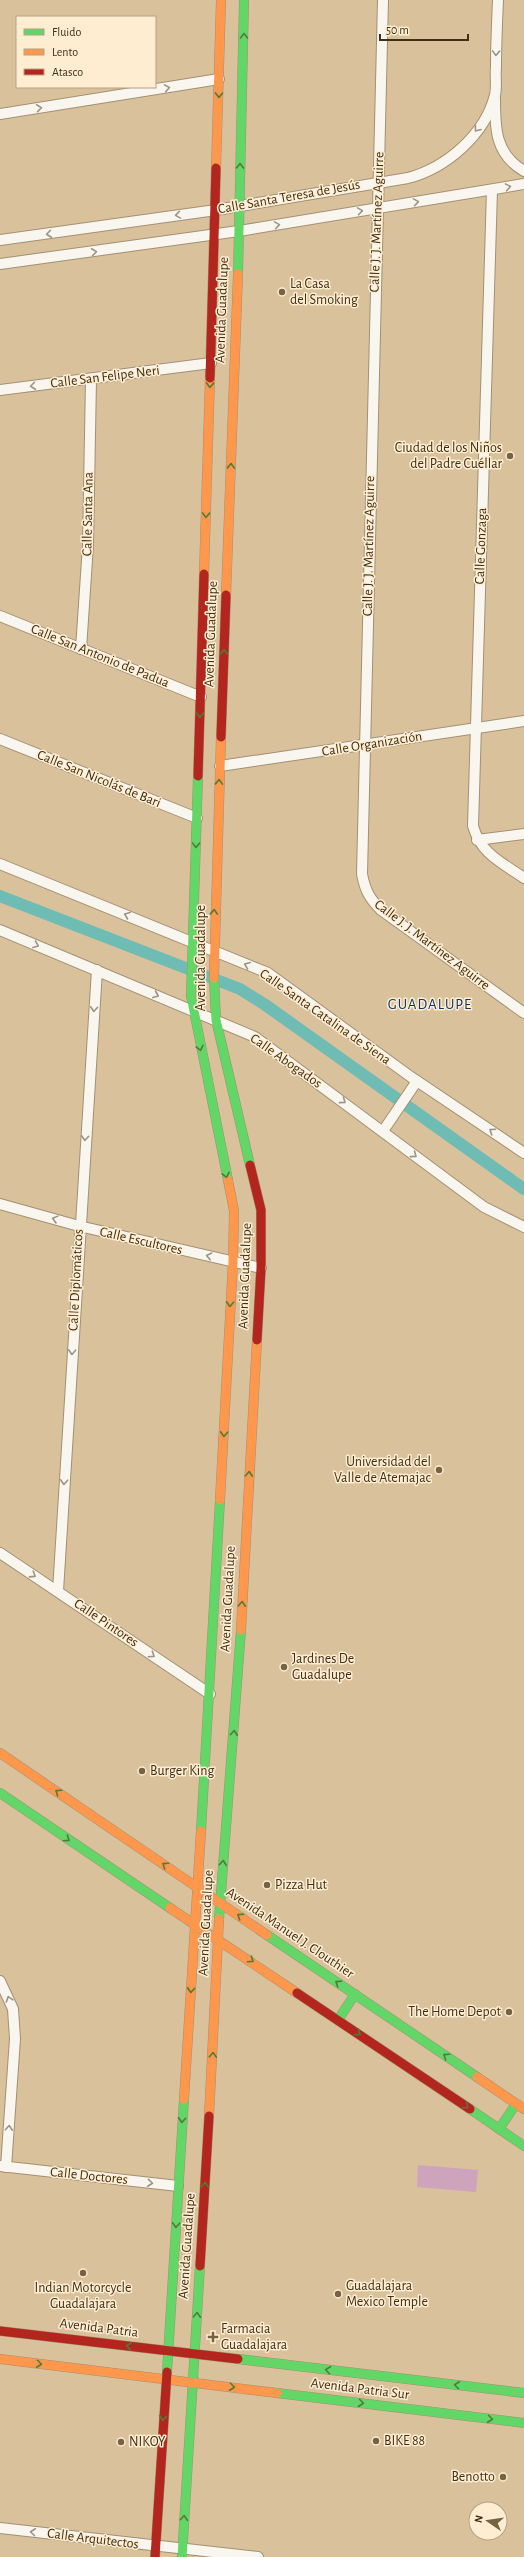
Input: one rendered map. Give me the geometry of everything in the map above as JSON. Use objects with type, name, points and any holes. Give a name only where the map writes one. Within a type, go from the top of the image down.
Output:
[{"type":"main road","name":"Avenida Guadalupe","points":[[155,2557],[210,1694],[233,1262],[234,1211],[192,1010],[191,996],[216,210],[221,0]]},
{"type":"main road","name":"Avenida Guadalupe","points":[[182,2553],[195,2354],[220,1902],[236,1711],[261,1268],[261,1210],[216,1020],[213,1002],[212,965],[239,205],[244,0]]},
{"type":"main road","name":"Avenida Manuel J. Clouthier","points":[[0,1753],[520,2107]]},
{"type":"main road","points":[[0,1794],[218,1938],[524,2146]]},
{"type":"main road","points":[[338,2020],[355,1994]]},
{"type":"main road","points":[[499,2129],[520,2107]]},
{"type":"main road","name":"Avenida Patria","points":[[0,2331],[195,2354]]},
{"type":"main road","name":"Avenida Patria Sur","points":[[195,2354],[524,2393]]},
{"type":"main road","points":[[0,2359],[193,2382]]},
{"type":"main road","name":"Avenida Patria Sur","points":[[193,2382],[524,2424]]},
{"type":"street","name":"Calle J. J. Martínez Aguirre","points":[[383,0],[362,874],[364,888],[370,898],[381,910],[524,1013]]},
{"type":"street","name":"Calle Santa Teresa de Jesús","points":[[0,240],[216,210],[414,176],[443,164],[484,120],[495,95],[498,0]]},
{"type":"street","points":[[0,114],[219,79]]},
{"type":"street","points":[[495,95],[495,125],[499,146],[516,166],[524,171]]},
{"type":"street","name":"Calle Santa Teresa de Jesús","points":[[0,264],[238,231],[524,184]]},
{"type":"street","name":"Calle Gonzaga","points":[[477,840],[473,826],[475,728],[492,190]]},
{"type":"street","name":"Calle San Felipe Neri","points":[[0,390],[211,363]]},
{"type":"street","name":"Calle Santa Ana","points":[[81,649],[88,545],[91,379]]},
{"type":"street","name":"Calle San Antonio de Padua","points":[[0,616],[201,697]]},
{"type":"street","name":"Calle Organización","points":[[220,766],[524,721]]},
{"type":"street","name":"Calle San Nicolás de Bari","points":[[0,739],[197,818]]},
{"type":"street","points":[[477,840],[524,834]]},
{"type":"street","points":[[477,840],[487,852],[524,878]]},
{"type":"street","name":"Calle Santa Catalina de Siena","points":[[0,864],[268,973],[417,1081],[524,1154]]},
{"type":"street","name":"Calle Abogados","points":[[0,930],[254,1037],[386,1127],[484,1207],[524,1228]]},
{"type":"street","name":"Calle Diplomáticos","points":[[58,1591],[79,1226],[97,970]]},
{"type":"street","points":[[386,1127],[417,1081]]},
{"type":"street","name":"Calle Escultores","points":[[0,1204],[79,1226],[261,1268]]},
{"type":"street","name":"Calle Pintores","points":[[0,1553],[210,1694]]},
{"type":"street","points":[[0,1981],[13,2009],[15,2039],[3,2167]]},
{"type":"street","name":"Calle Doctores","points":[[3,2167],[178,2186]]},
{"type":"street","name":"Calle Arquitectos","points":[[0,2528],[155,2546],[182,2553],[258,2557]]},
{"type":"shaded area","points":[[418,2165],[478,2170],[476,2192],[417,2187]]},
{"type":"waterway","points":[[0,896],[240,989],[264,1004],[524,1189]]},
{"type":"traffic: fast","points":[[238,274],[244,0]]},
{"type":"traffic: fast","points":[[198,776],[191,996],[228,1180]]},
{"type":"traffic: fast","points":[[214,978],[216,1020],[250,1165]]},
{"type":"traffic: fast","points":[[201,1831],[220,1500]]},
{"type":"traffic: fast","points":[[219,1919],[241,1630]]},
{"type":"traffic: fast","points":[[0,1793],[170,1908]]},
{"type":"traffic: fast","points":[[267,1935],[477,2077]]},
{"type":"traffic: fast","points":[[338,2020],[355,1994]]},
{"type":"traffic: fast","points":[[167,2372],[184,2099]]},
{"type":"traffic: fast","points":[[499,2129],[516,2104]]},
{"type":"traffic: fast","points":[[470,2109],[524,2146]]},
{"type":"traffic: fast","points":[[182,2557],[200,2266]]},
{"type":"traffic: fast","points":[[238,2359],[524,2393]]},
{"type":"traffic: fast","points":[[277,2393],[524,2423]]},
{"type":"traffic: slow","points":[[216,168],[221,0]]},
{"type":"traffic: slow","points":[[226,595],[238,274]]},
{"type":"traffic: slow","points":[[204,574],[210,378]]},
{"type":"traffic: slow","points":[[214,978],[221,737]]},
{"type":"traffic: slow","points":[[220,1500],[233,1262],[234,1211],[228,1180]]},
{"type":"traffic: slow","points":[[241,1630],[257,1340]]},
{"type":"traffic: slow","points":[[0,1753],[267,1935]]},
{"type":"traffic: slow","points":[[184,2099],[201,1831]]},
{"type":"traffic: slow","points":[[170,1908],[297,1993]]},
{"type":"traffic: slow","points":[[209,2116],[219,1919]]},
{"type":"traffic: slow","points":[[477,2077],[524,2109]]},
{"type":"traffic: slow","points":[[0,2359],[277,2393]]},
{"type":"traffic: jam","points":[[210,378],[216,168]]},
{"type":"traffic: jam","points":[[198,776],[204,574]]},
{"type":"traffic: jam","points":[[221,737],[226,595]]},
{"type":"traffic: jam","points":[[250,1165],[261,1210],[261,1268],[257,1340]]},
{"type":"traffic: jam","points":[[297,1993],[470,2109]]},
{"type":"traffic: jam","points":[[200,2266],[209,2116]]},
{"type":"traffic: jam","points":[[0,2331],[238,2359]]},
{"type":"traffic: jam","points":[[155,2557],[167,2372]]},
{"type":"place","name":"La Casa del Smoking","points":[[282,292]]},
{"type":"place","name":"Ciudad de los Niños del Padre Cuéllar","points":[[510,456]]},
{"type":"place","name":"Universidad del Valle de Atemajac","points":[[439,1470]]},
{"type":"place","name":"Jardines De Guadalupe","points":[[284,1667]]},
{"type":"place","name":"Burger King","points":[[142,1771]]},
{"type":"place","name":"Pizza Hut","points":[[267,1885]]},
{"type":"place","name":"The Home Depot","points":[[509,2012]]},
{"type":"place","name":"Indian Motorcycle Guadalajara","points":[[83,2273]]},
{"type":"place","name":"Guadalajara Mexico Temple","points":[[338,2294]]},
{"type":"place","name":"Farmacia Guadalajara","points":[[213,2337]]},
{"type":"place","name":"BIKE 88","points":[[376,2441]]},
{"type":"place","name":"NIKOY","points":[[121,2442]]},
{"type":"place","name":"Benotto","points":[[503,2477]]},
{"type":"district","name":"GUADALUPE","points":[[430,1004]]}]
